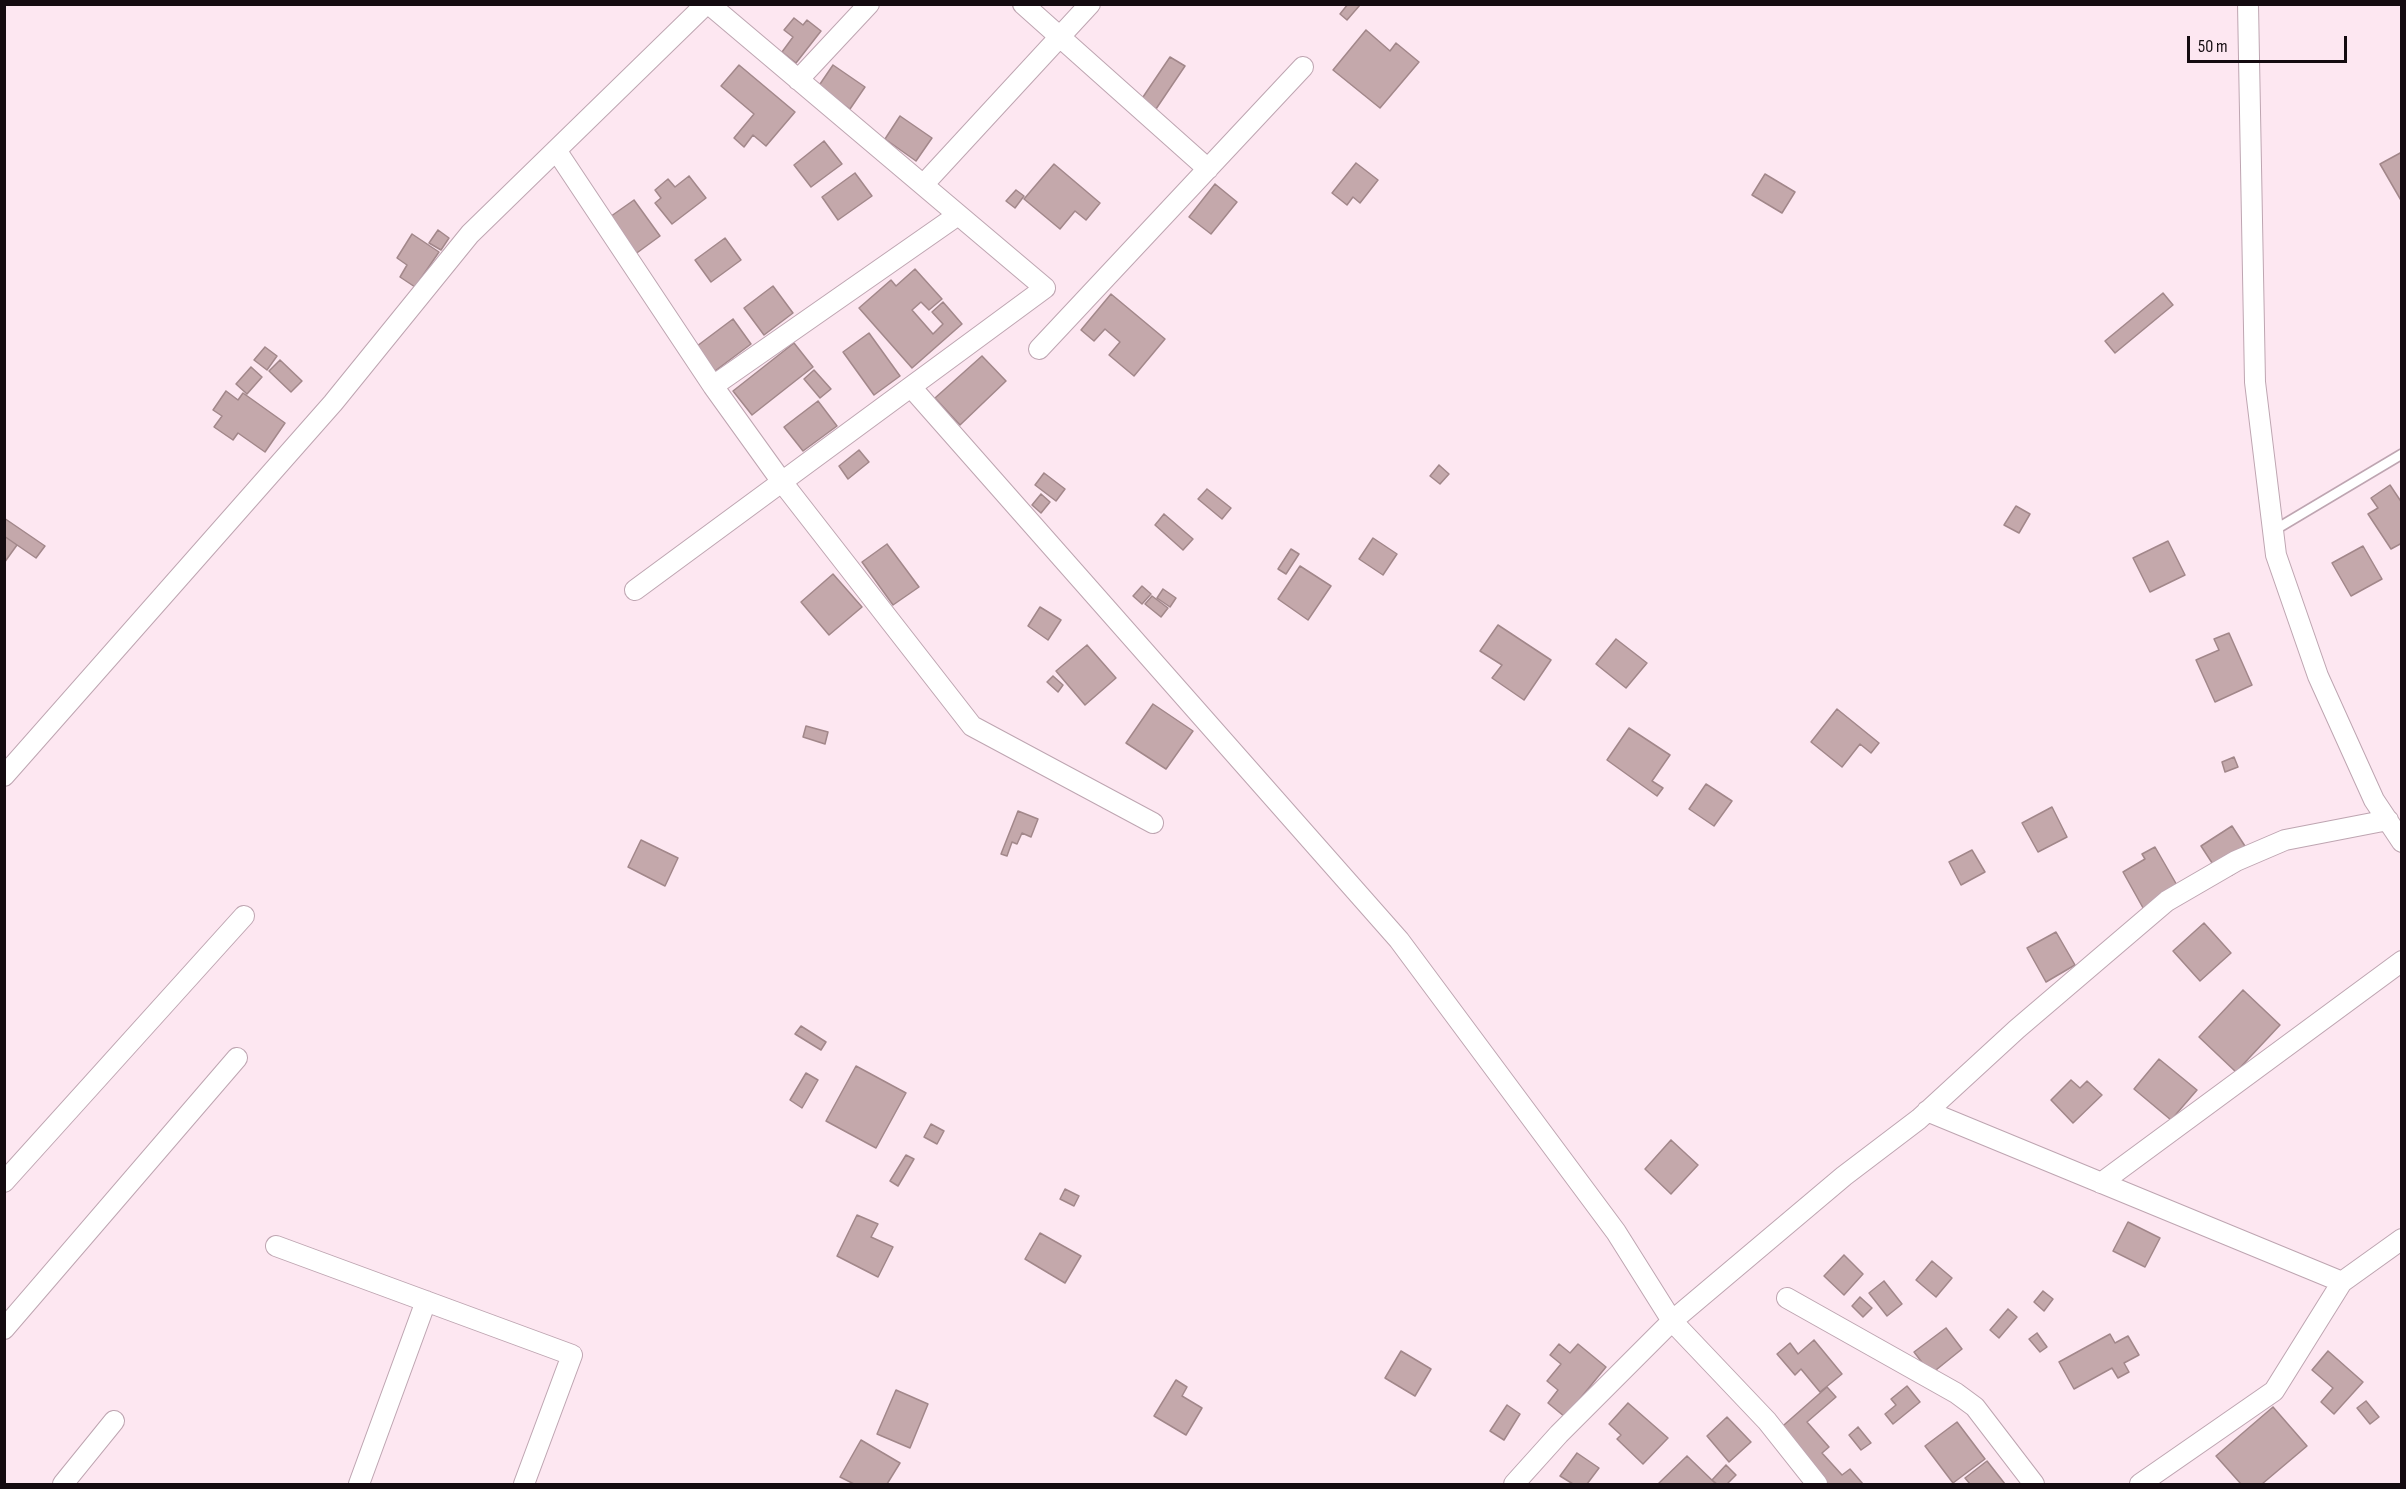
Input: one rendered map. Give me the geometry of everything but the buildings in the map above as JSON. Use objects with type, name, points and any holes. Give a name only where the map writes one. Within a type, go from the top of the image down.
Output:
[{"type":"street","points":[[4,776],[333,403],[470,234],[707,4],[1045,288],[635,590]]},
{"type":"street","points":[[798,80],[868,4]]},
{"type":"street","points":[[1023,4],[1208,169]]},
{"type":"street","points":[[923,185],[1090,4]]},
{"type":"street","points":[[2248,4],[2255,382],[2276,555],[2318,676],[2374,800],[2402,842]]},
{"type":"street","points":[[1039,349],[1303,67]]},
{"type":"street","points":[[556,150],[713,386],[782,482],[972,726],[1153,823]]},
{"type":"street","points":[[713,386],[958,215]]},
{"type":"street","points":[[911,387],[1399,940],[1616,1232],[1672,1321],[1767,1421],[1817,1485]]},
{"type":"street","points":[[1514,1485],[1559,1434],[1672,1321],[1844,1176],[1927,1111],[2017,1029],[2167,901],[2236,861],[2285,840],[2388,820]]},
{"type":"street","points":[[4,1182],[244,916]]},
{"type":"street","points":[[2101,1183],[2402,961]]},
{"type":"street","points":[[4,1329],[237,1058]]},
{"type":"street","points":[[1927,1111],[2342,1282]]},
{"type":"street","points":[[2140,1485],[2274,1391],[2342,1282],[2402,1239]]},
{"type":"street","points":[[276,1246],[572,1355],[524,1485]]},
{"type":"street","points":[[1786,1298],[1956,1393],[1975,1407],[2034,1485]]},
{"type":"street","points":[[359,1485],[426,1301]]},
{"type":"street","points":[[63,1485],[114,1421]]},
{"type":"lane","points":[[2273,531],[2402,454]]}]
